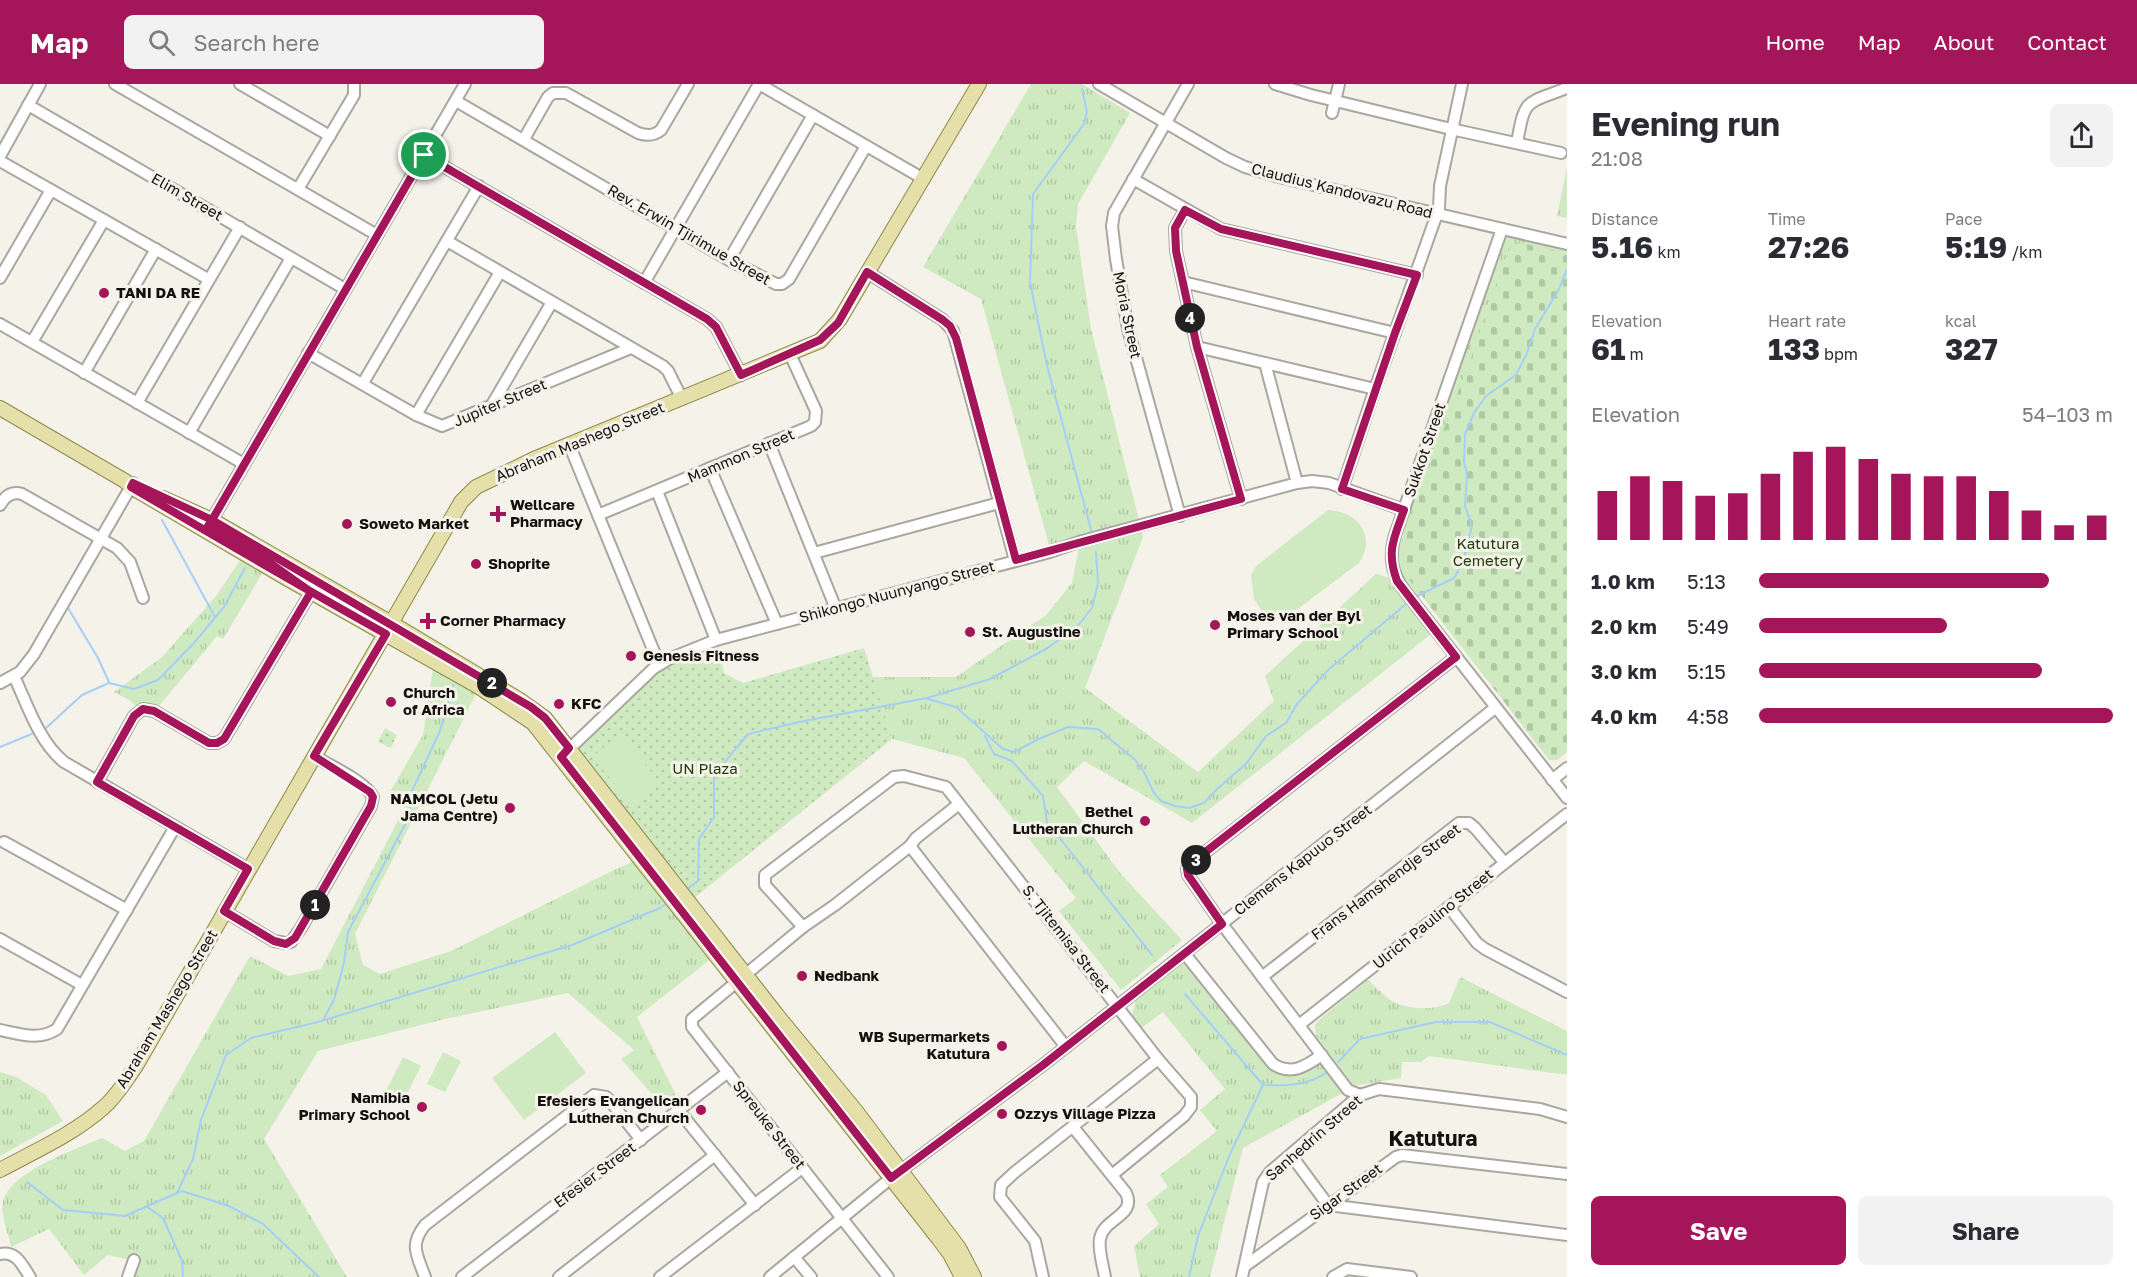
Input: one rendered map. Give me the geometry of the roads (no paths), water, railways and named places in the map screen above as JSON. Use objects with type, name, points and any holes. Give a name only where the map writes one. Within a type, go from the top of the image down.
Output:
[{"type":"main road","name":"Abraham Mashego Street","points":[[0,1170],[75,1130],[110,1101],[136,1066],[461,502],[476,487],[569,444],[741,375],[820,340],[832,330],[974,86]]},
{"type":"main road","points":[[0,408],[130,484],[531,707],[545,718],[565,752],[684,906],[896,1174],[959,1248],[974,1277]]},
{"type":"main road","points":[[209,526],[260,556],[307,590],[389,629]]},
{"type":"main road","points":[[896,1174],[950,1254],[962,1277]]},
{"type":"street","points":[[40,84],[0,158],[51,190],[208,279]]},
{"type":"street","points":[[115,84],[377,235]]},
{"type":"street","points":[[240,84],[330,136]]},
{"type":"street","points":[[298,189],[354,95],[354,84]]},
{"type":"street","points":[[209,526],[465,84]]},
{"type":"street","points":[[524,139],[548,97],[553,93],[566,93],[638,134],[656,134],[661,130],[688,84]]},
{"type":"street","points":[[645,283],[759,84],[922,178]]},
{"type":"street","name":"Claudius Kandovazu Road","points":[[1099,84],[1245,167],[1302,183],[1567,244]]},
{"type":"street","name":"Moria Street","points":[[1180,516],[1128,329],[1116,259],[1113,218],[1188,84]]},
{"type":"street","points":[[1275,84],[1451,129],[1561,153]]},
{"type":"street","points":[[1332,113],[1340,84]]},
{"type":"street","points":[[1342,489],[1375,389],[1438,214],[1440,186],[1462,84]]},
{"type":"street","points":[[1516,143],[1522,112],[1527,105],[1533,100],[1567,88]]},
{"type":"street","name":"Rev. Erwin Tjirimue Street","points":[[456,101],[729,260],[770,283],[776,284],[785,282],[866,146]]},
{"type":"street","name":"Elim Street","points":[[28,105],[345,289]]},
{"type":"street","points":[[729,260],[813,115]]},
{"type":"street","points":[[424,155],[712,323],[741,375]]},
{"type":"street","points":[[1133,179],[1221,229],[1417,275]]},
{"type":"street","points":[[363,383],[478,186]]},
{"type":"street","points":[[0,278],[51,190]]},
{"type":"street","points":[[1185,210],[1175,228],[1176,251],[1197,347],[1241,499]]},
{"type":"street","points":[[32,342],[104,220]]},
{"type":"street","points":[[137,403],[240,227]]},
{"type":"street","name":"Sukkot Street","points":[[1502,229],[1392,546],[1392,567],[1397,581],[1567,798]]},
{"type":"street","points":[[447,241],[665,368],[682,399]]},
{"type":"street","points":[[84,373],[156,249]]},
{"type":"street","points":[[189,433],[291,258]]},
{"type":"street","points":[[416,415],[500,272]]},
{"type":"street","points":[[867,272],[943,320],[954,332],[1016,560]]},
{"type":"street","points":[[1183,282],[1395,333]]},
{"type":"street","points":[[490,408],[552,302]]},
{"type":"street","points":[[0,324],[244,464]]},
{"type":"street","points":[[1197,347],[1375,389]]},
{"type":"street","name":"Jupiter Street","points":[[308,353],[416,415],[442,426],[632,348]]},
{"type":"street","name":"Mammon Street","points":[[598,515],[807,428],[815,422],[817,416],[790,354]]},
{"type":"street","points":[[1265,363],[1298,483]]},
{"type":"street","points":[[769,443],[836,609]]},
{"type":"street","points":[[569,444],[659,664]]},
{"type":"street","points":[[710,468],[777,624]]},
{"type":"street","name":"Shikongo Nuunyango Street","points":[[565,752],[659,664],[716,640],[1298,483],[1319,481],[1404,510]]},
{"type":"street","points":[[0,682],[14,676],[24,667],[39,646],[130,484]]},
{"type":"street","points":[[657,491],[716,640]]},
{"type":"street","points":[[0,505],[12,493],[22,494],[117,548],[130,562],[143,598]]},
{"type":"street","points":[[814,553],[999,503]]},
{"type":"street","points":[[97,782],[134,716],[143,709],[154,711],[209,743],[217,743],[224,739],[307,590]]},
{"type":"street","points":[[1360,1095],[1348,1090],[1222,924],[1188,875],[1187,869],[1190,864],[1456,657]]},
{"type":"street","points":[[14,676],[42,735],[57,758],[248,869]]},
{"type":"street","name":"Clemens Kapuuo Street","points":[[770,1277],[896,1174],[1066,1047],[1495,708]]},
{"type":"street","points":[[224,911],[279,943],[291,942],[301,928],[371,806],[373,797],[361,784],[314,756]]},
{"type":"street","points":[[1552,780],[1567,768]]},
{"type":"street","name":"S. Tjitemisa Street","points":[[803,927],[765,885],[765,875],[894,777],[904,776],[943,785],[1192,1100],[1191,1107],[1180,1120],[1112,1175]]},
{"type":"street","points":[[742,979],[803,927],[836,905],[959,804]]},
{"type":"street","name":"Ulrich Paulino Street","points":[[1299,1025],[1567,814]]},
{"type":"street","name":"Frans Hamshendje Street","points":[[1262,977],[1459,823],[1469,823],[1475,828],[1504,862]]},
{"type":"street","points":[[0,1030],[34,1036],[50,1034],[57,1029],[175,827]]},
{"type":"street","points":[[4,842],[127,910]]},
{"type":"street","points":[[910,846],[1066,1047]]},
{"type":"street","points":[[1449,907],[1477,943],[1485,949],[1567,992]]},
{"type":"street","points":[[0,939],[82,986]]},
{"type":"street","points":[[1185,954],[1273,1064],[1296,1070],[1322,1055]]},
{"type":"street","name":"Spreuke Street","points":[[742,979],[692,1019],[692,1026],[888,1277]]},
{"type":"street","points":[[1043,1277],[1035,1241],[1000,1197],[1000,1188],[1006,1179],[1158,1059]]},
{"type":"street","name":"Efesier Street","points":[[462,1277],[728,1072]]},
{"type":"street","name":"Sanhedrin Street","points":[[1244,1271],[1263,1182],[1270,1172],[1360,1095],[1379,1089],[1391,1090],[1540,1109],[1567,1117]]},
{"type":"street","points":[[425,1277],[414,1244],[425,1225],[594,1095],[606,1097],[641,1140]]},
{"type":"street","points":[[680,1111],[754,1205]]},
{"type":"street","points":[[1073,1127],[1126,1192],[1129,1201],[1127,1208],[1104,1230],[1100,1237],[1105,1277]]},
{"type":"street","points":[[559,1277],[715,1155]]},
{"type":"street","points":[[1291,1155],[1328,1205],[1567,1235]]},
{"type":"street","name":"Sigar Street","points":[[1244,1271],[1328,1205],[1387,1162],[1402,1155],[1567,1174]]},
{"type":"street","points":[[660,1277],[802,1168]]},
{"type":"street","points":[[0,1254],[9,1253],[19,1259],[30,1277]]},
{"type":"street","points":[[794,1257],[811,1277]]},
{"type":"street","points":[[128,1277],[134,1260]]},
{"type":"street","points":[[1333,1277],[1347,1269],[1371,1275],[1410,1277]]},
{"type":"waterway","points":[[1082,89],[1087,112],[1084,124],[1033,194],[1030,282],[1047,366],[1092,533]]},
{"type":"waterway","points":[[1415,597],[1454,578],[1463,562],[1472,526],[1465,506],[1467,474],[1464,462],[1465,434],[1474,413],[1486,396],[1516,375],[1535,329],[1559,289],[1567,269]]},
{"type":"waterway","points":[[162,520],[215,617]]},
{"type":"waterway","points":[[687,889],[698,881],[699,839],[714,817],[714,775],[748,734],[927,698],[990,679],[1046,649],[1076,628],[1092,608],[1098,583],[1096,552]]},
{"type":"waterway","points":[[46,728],[82,695],[109,683],[134,689],[158,680],[194,643],[224,607],[245,568]]},
{"type":"waterway","points":[[928,699],[956,707],[1003,749],[1014,752],[1068,727],[1098,729],[1135,760],[1161,801],[1189,808],[1204,803],[1246,764],[1266,736],[1286,723],[1297,704],[1328,670],[1406,604]]},
{"type":"waterway","points":[[68,608],[98,658],[109,682]]},
{"type":"waterway","points":[[323,1020],[334,1000],[344,963],[348,932],[409,817],[412,791],[440,731],[453,685]]},
{"type":"waterway","points":[[0,747],[34,733]]},
{"type":"waterway","points":[[985,736],[994,754],[1012,761],[1043,796],[1047,822],[1152,955]]},
{"type":"waterway","points":[[27,1182],[63,1210],[125,1216],[177,1193],[193,1159],[201,1120],[226,1055],[251,1038],[318,1022],[572,945],[667,903]]},
{"type":"waterway","points":[[1185,994],[1263,1085],[1306,1082],[1328,1071]]},
{"type":"waterway","points":[[1338,1062],[1360,1039],[1436,1022],[1490,1022],[1567,1055]]},
{"type":"waterway","points":[[1189,1277],[1198,1236],[1230,1154],[1263,1085]]},
{"type":"waterway","points":[[177,1193],[182,1191],[229,1206],[263,1224],[319,1277]]},
{"type":"waterway","points":[[146,1206],[163,1218],[182,1261],[183,1277]]},
{"type":"place","name":"TANI DA RE","points":[[104,293]]},
{"type":"place","name":"Wellcare Pharmacy","points":[[498,514]]},
{"type":"place","name":"Soweto Market","points":[[347,524]]},
{"type":"place","name":"Shoprite","points":[[476,564]]},
{"type":"place","name":"Corner Pharmacy","points":[[428,621]]},
{"type":"place","name":"Moses van der Byl Primary School","points":[[1215,625]]},
{"type":"place","name":"St. Augustine","points":[[970,632]]},
{"type":"place","name":"Genesis Fitness","points":[[631,656]]},
{"type":"place","name":"Church of Africa","points":[[391,702]]},
{"type":"place","name":"KFC","points":[[559,704]]},
{"type":"place","name":"NAMCOL (Jetu Jama Centre)","points":[[510,808]]},
{"type":"place","name":"Bethel Lutheran Church","points":[[1145,821]]},
{"type":"place","name":"Nedbank","points":[[802,976]]},
{"type":"place","name":"WB Supermarkets Katutura","points":[[1002,1046]]},
{"type":"place","name":"Namibia Primary School","points":[[422,1107]]},
{"type":"place","name":"Efesiers Evangelican Lutheran Church","points":[[701,1110]]},
{"type":"place","name":"Ozzys Village Pizza","points":[[1002,1114]]},
{"type":"district","name":"Katutura","points":[[1433,1139]]},
{"type":"park label","name":"Katutura Cemetery","points":[[1488,552]]},
{"type":"park label","name":"UN Plaza","points":[[705,769]]}]
